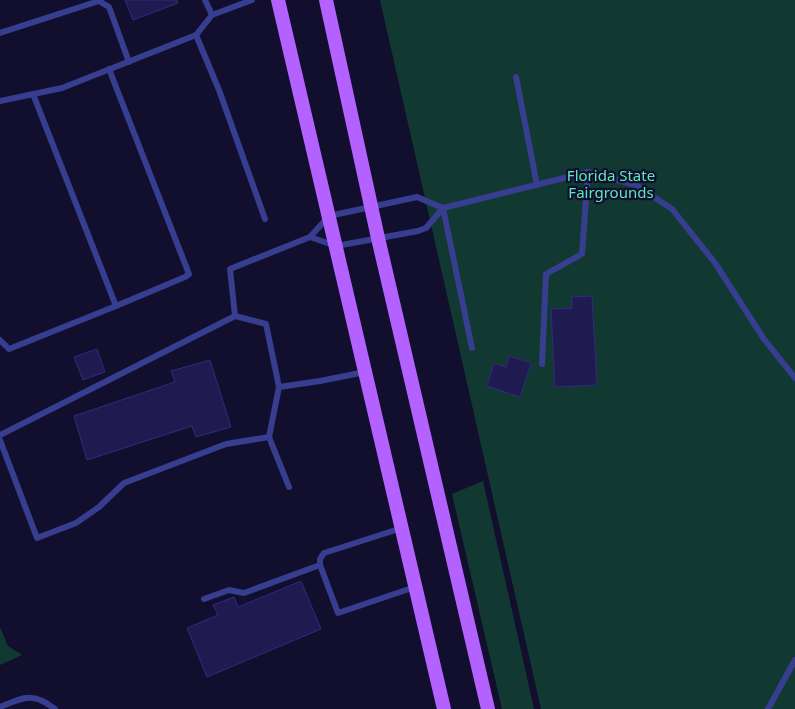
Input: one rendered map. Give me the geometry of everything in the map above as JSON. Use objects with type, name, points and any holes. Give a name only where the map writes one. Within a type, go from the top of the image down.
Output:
[{"type":"main road","points":[[278,0],[444,709]]},
{"type":"main road","points":[[326,0],[378,238],[488,709]]},
{"type":"lane","points":[[206,0],[212,15]]},
{"type":"lane","points":[[0,101],[62,88],[196,35],[212,15],[252,0]]},
{"type":"lane","points":[[0,33],[99,1],[105,2],[109,7],[128,62]]},
{"type":"lane","points":[[196,35],[219,90],[265,219]]},
{"type":"lane","points":[[0,340],[9,349],[189,274],[109,69]]},
{"type":"lane","points":[[516,77],[537,185]]},
{"type":"lane","points":[[33,94],[116,306]]},
{"type":"lane","points":[[310,238],[336,246],[426,228],[443,208],[588,172],[636,185],[672,209],[715,263],[764,339],[795,378]]},
{"type":"lane","points":[[542,364],[546,274],[582,254],[588,172]]},
{"type":"lane","points":[[235,316],[230,268],[310,238],[329,216],[417,197],[443,208]]},
{"type":"lane","points":[[443,208],[472,348]]},
{"type":"lane","points":[[0,436],[235,316],[266,324],[279,386],[269,438],[288,487]]},
{"type":"lane","points":[[279,386],[320,381],[365,372]]},
{"type":"lane","points":[[0,440],[38,538],[76,523],[99,507],[124,483],[226,444],[269,438]]},
{"type":"lane","points":[[402,528],[324,553],[320,559],[320,566],[338,612],[341,613],[415,587]]},
{"type":"lane","points":[[204,599],[229,590],[244,593],[320,566]]},
{"type":"lane","points":[[768,709],[795,660]]},
{"type":"lane","points":[[0,707],[23,697],[42,699],[55,709]]},
{"type":"green space","name":"Florida State Fairgrounds","points":[[380,0],[795,0],[795,709],[541,709]]},
{"type":"green space","points":[[483,481],[534,709],[502,709],[452,494]]},
{"type":"green space","points":[[0,627],[8,646],[22,655],[0,665]]},
{"type":"building","points":[[125,0],[177,0],[178,3],[133,20]]},
{"type":"building","points":[[592,296],[597,385],[555,387],[551,309],[572,308],[572,297]]},
{"type":"building","points":[[97,349],[105,372],[83,380],[74,357]]},
{"type":"building","points":[[509,356],[531,363],[520,397],[487,386],[494,363],[506,367]]},
{"type":"building","points":[[210,360],[231,427],[196,437],[192,426],[87,460],[74,416],[175,382],[171,371]]},
{"type":"building","points":[[301,581],[321,629],[207,677],[187,628],[218,615],[213,605],[234,597],[238,607]]}]
